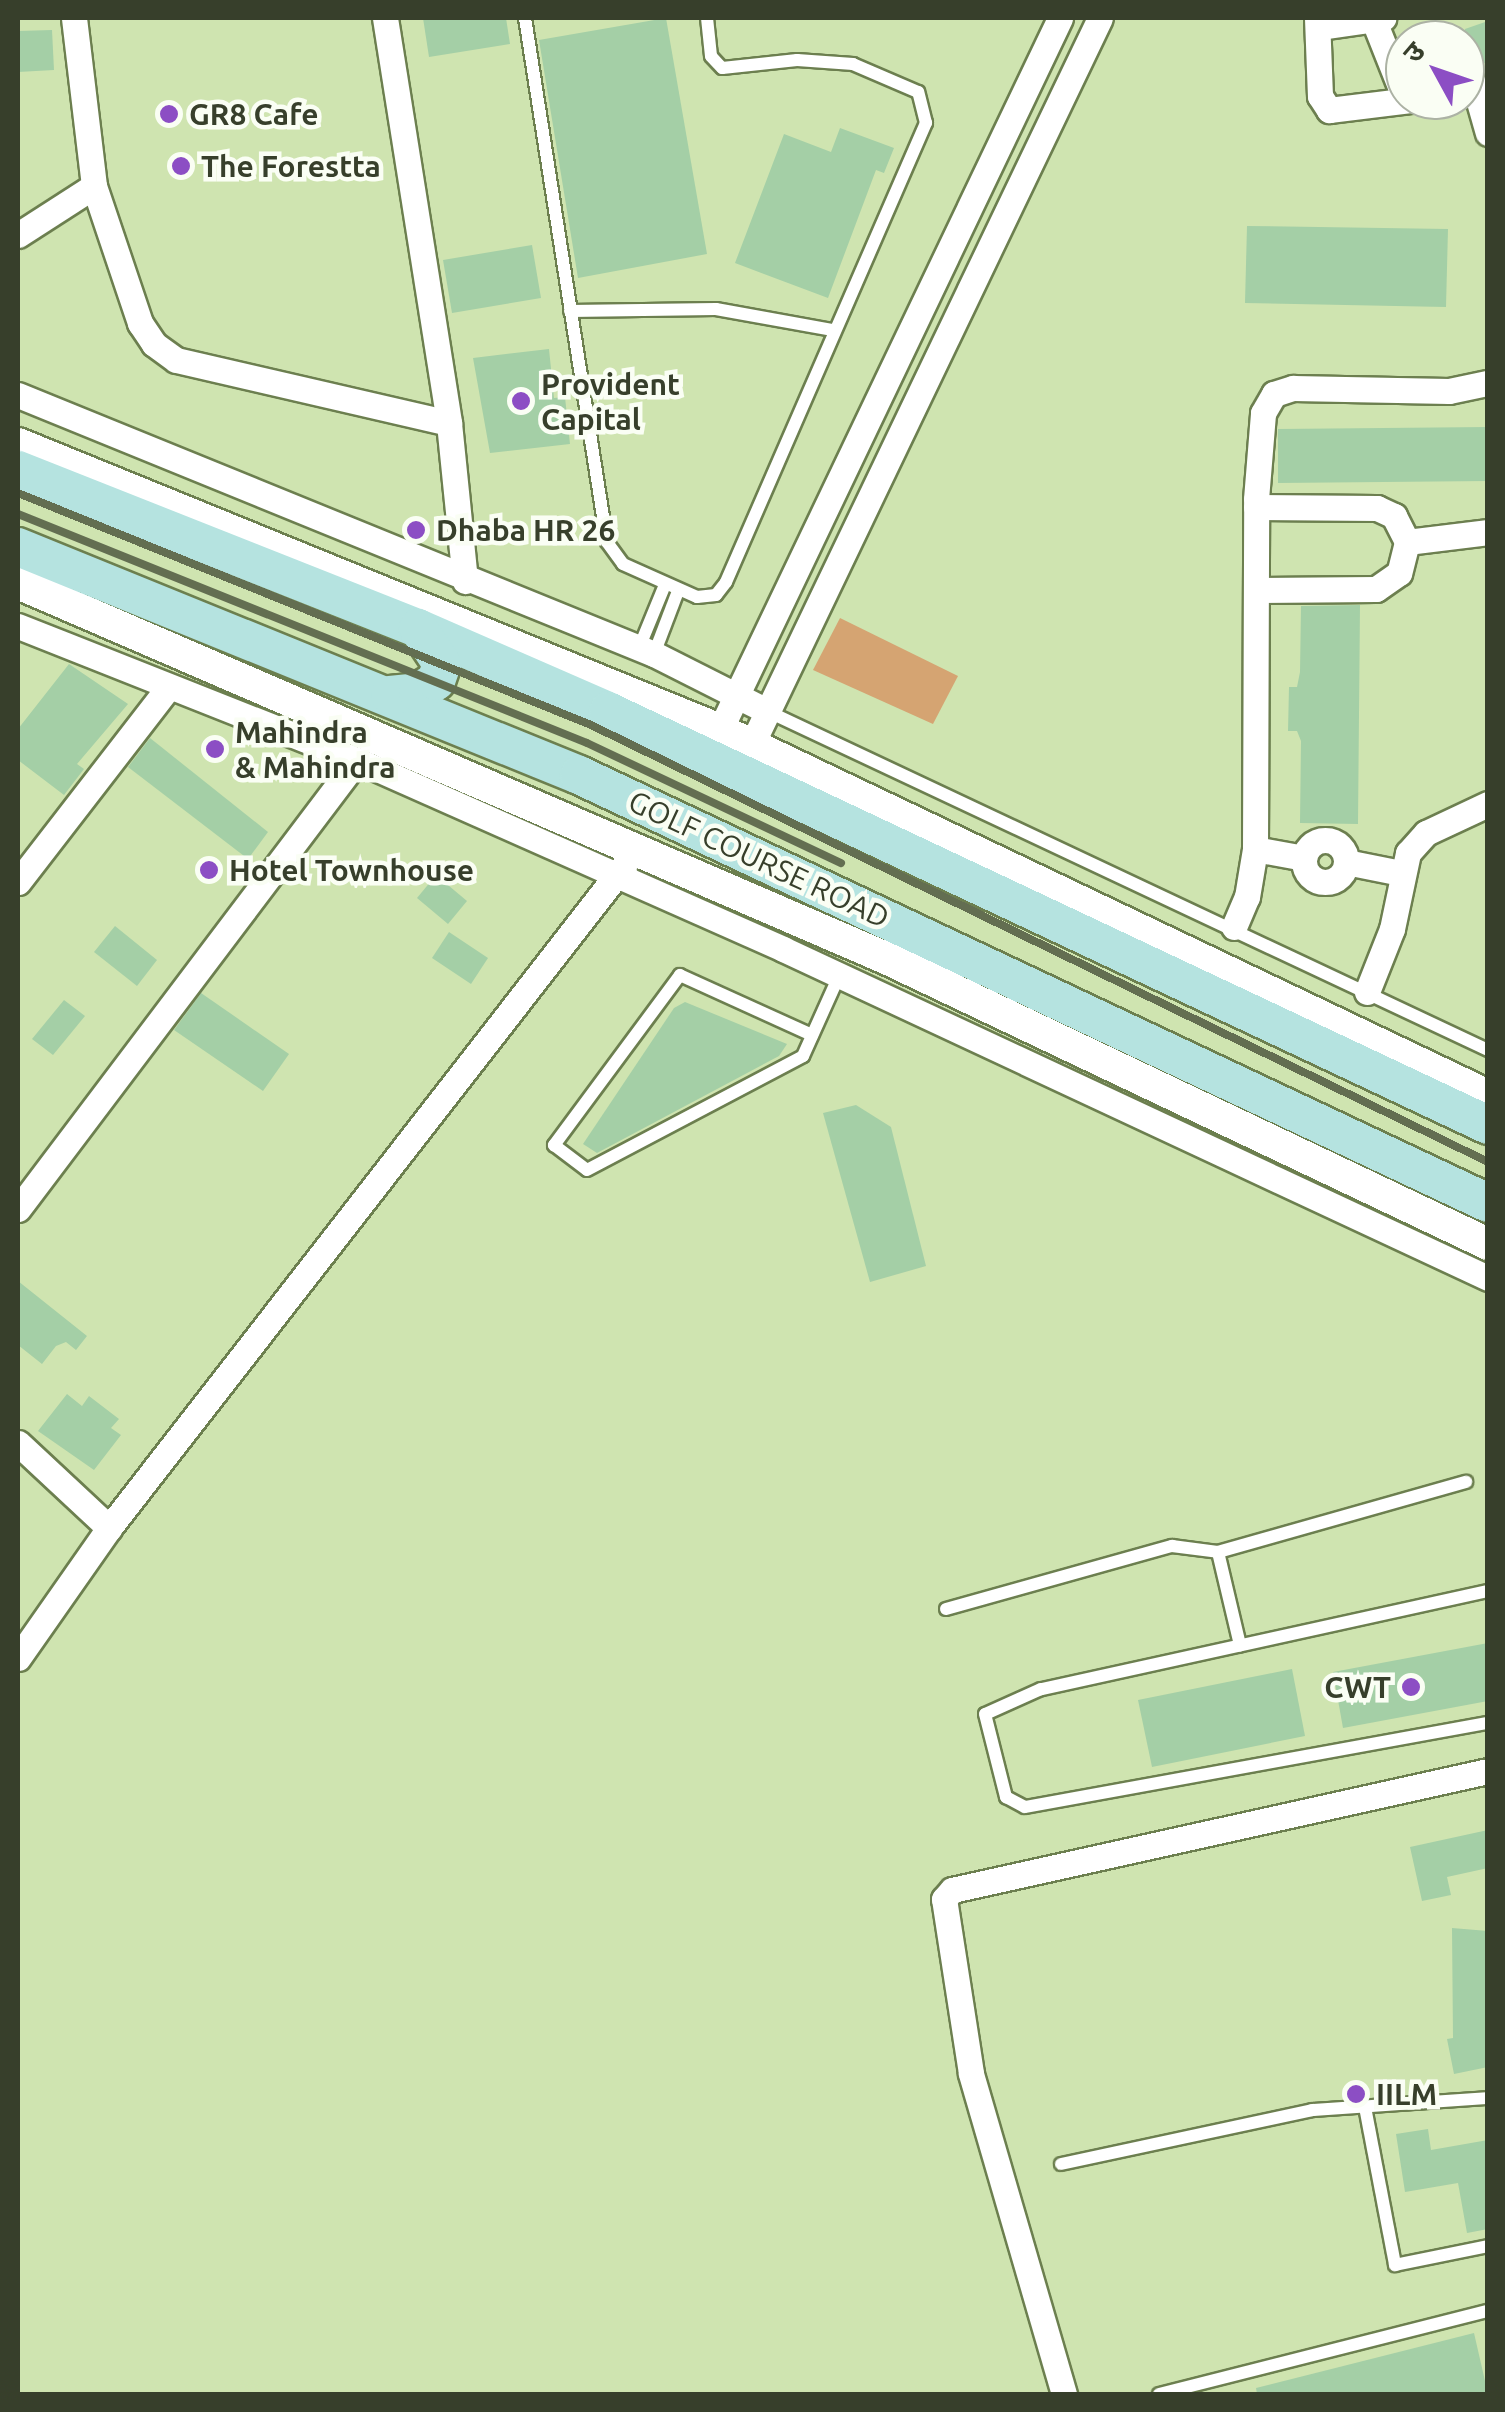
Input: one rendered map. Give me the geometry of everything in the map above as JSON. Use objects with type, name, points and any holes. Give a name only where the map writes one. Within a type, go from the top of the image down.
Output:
[{"type":"main road","points":[[18,470],[418,628],[911,835],[1488,1125]]},
{"type":"main road","name":"GOLF COURSE ROAD","points":[[18,547],[390,695],[894,942],[1488,1203]]},
{"type":"main road","points":[[390,695],[418,692],[436,681],[442,664],[418,628]]},
{"type":"street","points":[[74,18],[94,186],[140,324],[176,360],[449,423]]},
{"type":"street","points":[[385,18],[449,423],[465,580]]},
{"type":"street","points":[[720,730],[734,694],[896,371],[1060,18]]},
{"type":"street","points":[[751,746],[927,386],[1100,18]]},
{"type":"street","points":[[1379,19],[1318,22],[1320,96],[1329,110],[1385,103]]},
{"type":"street","points":[[18,235],[94,186]]},
{"type":"street","points":[[950,256],[983,269]]},
{"type":"street","points":[[896,371],[927,386]]},
{"type":"street","points":[[1234,927],[1248,897],[1255,849],[1259,590],[1256,507],[1263,413],[1274,394],[1293,388],[1449,391],[1488,383]]},
{"type":"street","points":[[18,395],[465,580],[651,640],[766,711]]},
{"type":"street","points":[[18,444],[720,730],[911,835],[1488,1096]]},
{"type":"street","points":[[1256,507],[1377,508],[1394,516],[1407,542],[1398,573],[1376,589],[1259,590]]},
{"type":"street","points":[[1407,542],[1488,532]]},
{"type":"street","points":[[18,583],[634,848],[894,942],[1488,1244]]},
{"type":"street","points":[[18,626],[167,690],[357,760],[839,976],[1488,1278]]},
{"type":"street","points":[[18,882],[167,690]]},
{"type":"street","points":[[23,1202],[357,760]]},
{"type":"street","points":[[1367,992],[1392,929],[1401,873],[1426,833],[1488,804]]},
{"type":"street","points":[[1255,849],[1304,858],[1311,846],[1331,841],[1346,862],[1401,873]]},
{"type":"street","points":[[18,1658],[109,1528],[617,876],[634,848]]},
{"type":"street","points":[[18,1166],[23,1202]]},
{"type":"street","points":[[18,1444],[109,1528]]},
{"type":"street","points":[[1064,2394],[970,2074],[944,1899],[952,1890],[1488,1771]]},
{"type":"lane","points":[[524,18],[607,542],[623,564],[671,589],[716,595],[726,582],[926,123],[925,105],[904,82],[842,62],[722,68],[711,56],[708,18]]},
{"type":"lane","points":[[570,311],[716,310],[833,330]]},
{"type":"lane","points":[[651,640],[671,589]]},
{"type":"lane","points":[[766,711],[1234,927],[1488,1050]]},
{"type":"lane","points":[[812,1036],[680,975],[554,1145],[587,1170],[803,1056],[812,1036],[839,976]]},
{"type":"lane","points":[[946,1609],[1172,1546],[1218,1552],[1466,1482]]},
{"type":"lane","points":[[1218,1552],[1240,1645]]},
{"type":"lane","points":[[1488,1591],[1041,1689],[992,1706],[986,1728],[1006,1797],[1025,1808],[1488,1723]]},
{"type":"lane","points":[[1061,2164],[1312,2110],[1488,2098]]},
{"type":"lane","points":[[1364,2107],[1396,2265],[1488,2246]]},
{"type":"lane","points":[[1159,2394],[1488,2311]]},
{"type":"shaded area","points":[[840,618],[958,676],[933,724],[813,670]]},
{"type":"building","points":[[423,18],[506,18],[510,44],[429,57]]},
{"type":"building","points":[[666,18],[707,254],[578,278],[539,40]]},
{"type":"building","points":[[1488,21],[1485,63],[1485,22]]},
{"type":"building","points":[[52,30],[54,70],[18,72],[18,31]]},
{"type":"building","points":[[840,128],[894,148],[884,173],[876,170],[828,298],[735,263],[784,134],[831,152]]},
{"type":"building","points":[[1247,226],[1448,229],[1446,307],[1245,303]]},
{"type":"building","points":[[532,245],[541,298],[452,313],[443,260]]},
{"type":"building","name":"Provident Capital","points":[[549,349],[554,398],[565,397],[570,444],[490,453],[473,358]]},
{"type":"building","points":[[1488,427],[1488,481],[1278,483],[1278,429]]},
{"type":"building","points":[[1360,605],[1358,824],[1300,823],[1301,741],[1297,731],[1288,731],[1289,687],[1297,687],[1300,672],[1301,606]]},
{"type":"building","points":[[69,664],[128,704],[77,764],[84,769],[64,795],[18,760],[18,729]]},
{"type":"building","points":[[150,738],[268,832],[248,859],[128,767]]},
{"type":"building","points":[[436,875],[467,901],[448,924],[417,898]]},
{"type":"building","points":[[115,926],[157,960],[137,986],[94,952]]},
{"type":"building","points":[[449,932],[488,958],[471,984],[432,958]]},
{"type":"building","points":[[201,993],[289,1054],[263,1091],[174,1030]]},
{"type":"building","points":[[64,1000],[85,1016],[53,1055],[32,1039]]},
{"type":"building","points":[[685,1002],[787,1044],[779,1056],[597,1153],[583,1144],[674,1008]]},
{"type":"building","points":[[856,1105],[891,1127],[926,1266],[870,1282],[823,1113]]},
{"type":"building","points":[[18,1281],[87,1336],[76,1350],[66,1342],[56,1346],[42,1364],[18,1345]]},
{"type":"building","points":[[67,1394],[82,1406],[89,1396],[119,1419],[111,1428],[121,1435],[94,1470],[38,1431]]},
{"type":"building","name":"CWT","points":[[1488,1643],[1488,1701],[1343,1728],[1333,1672]]},
{"type":"building","points":[[1292,1669],[1305,1736],[1152,1767],[1138,1700]]},
{"type":"building","points":[[1488,1830],[1488,1868],[1447,1877],[1451,1895],[1422,1901],[1410,1847]]},
{"type":"building","points":[[1452,1928],[1488,1931],[1488,2067],[1454,2074],[1447,2039],[1453,2038]]},
{"type":"building","points":[[1428,2129],[1431,2150],[1488,2140],[1488,2229],[1467,2233],[1458,2183],[1405,2192],[1396,2134]]},
{"type":"building","points":[[1474,2333],[1488,2394],[1257,2394],[1256,2388]]},
{"type":"railway","points":[[18,493],[591,725],[1488,1162]]},
{"type":"railway","points":[[18,514],[587,743],[841,863]]},
{"type":"place","name":"GR8 Cafe","points":[[169,114]]},
{"type":"place","name":"The Forestta","points":[[181,166]]},
{"type":"place","name":"Provident Capital","points":[[521,401]]},
{"type":"place","name":"Dhaba HR 26","points":[[416,530]]},
{"type":"place","name":"Mahindra & Mahindra","points":[[215,749]]},
{"type":"place","name":"Hotel Townhouse","points":[[209,870]]},
{"type":"place","name":"CWT","points":[[1411,1687]]},
{"type":"place","name":"IILM","points":[[1356,2094]]}]
